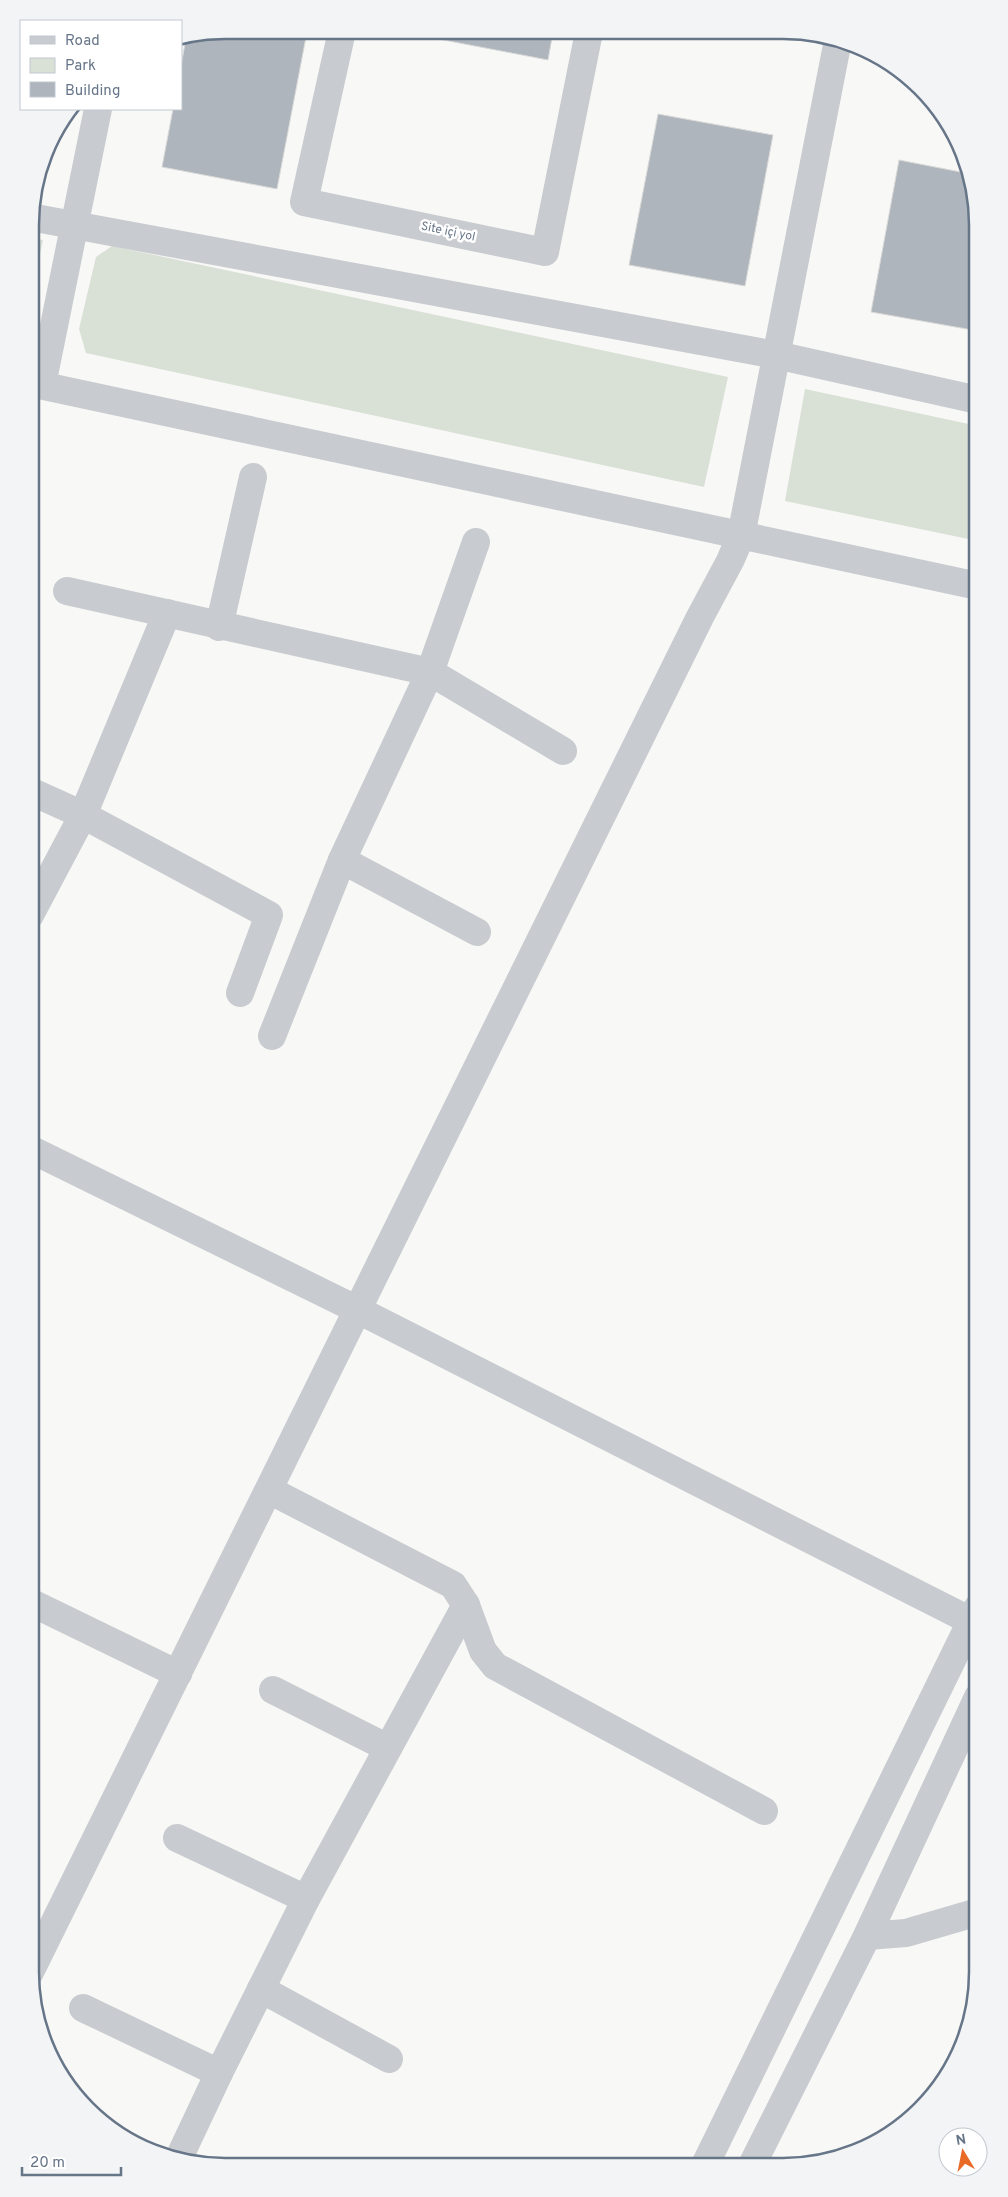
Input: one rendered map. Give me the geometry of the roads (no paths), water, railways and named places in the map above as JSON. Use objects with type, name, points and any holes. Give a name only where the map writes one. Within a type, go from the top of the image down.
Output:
[{"type":"street","name":"Site içi yol","points":[[340,39],[304,202],[545,252],[588,39]]},
{"type":"street","points":[[39,1954],[700,618],[730,562],[741,536],[837,47]]},
{"type":"street","points":[[39,371],[98,110]]},
{"type":"street","points":[[39,219],[776,356],[969,398]]},
{"type":"street","points":[[39,385],[969,584]]},
{"type":"street","points":[[219,626],[253,477]]},
{"type":"street","points":[[272,1036],[342,860],[430,672],[476,542]]},
{"type":"street","points":[[67,591],[430,672],[563,751]]},
{"type":"street","points":[[39,898],[83,815],[168,613]]},
{"type":"street","points":[[39,795],[83,815],[270,915],[240,993]]},
{"type":"street","points":[[342,860],[477,932]]},
{"type":"street","points":[[39,1154],[969,1612]]},
{"type":"street","points":[[269,1490],[453,1585],[466,1605],[483,1651],[495,1666],[764,1811]]},
{"type":"street","points":[[181,2153],[218,2073],[306,1899],[466,1605]]},
{"type":"street","points":[[39,1606],[178,1674]]},
{"type":"street","points":[[708,2158],[969,1624]]},
{"type":"street","points":[[273,1690],[388,1748]]},
{"type":"street","points":[[756,2158],[867,1936],[969,1717]]},
{"type":"street","points":[[177,1838],[306,1899]]},
{"type":"street","points":[[867,1936],[906,1933],[969,1915]]},
{"type":"street","points":[[261,1989],[388,2059]]},
{"type":"street","points":[[83,2008],[218,2073]]}]
